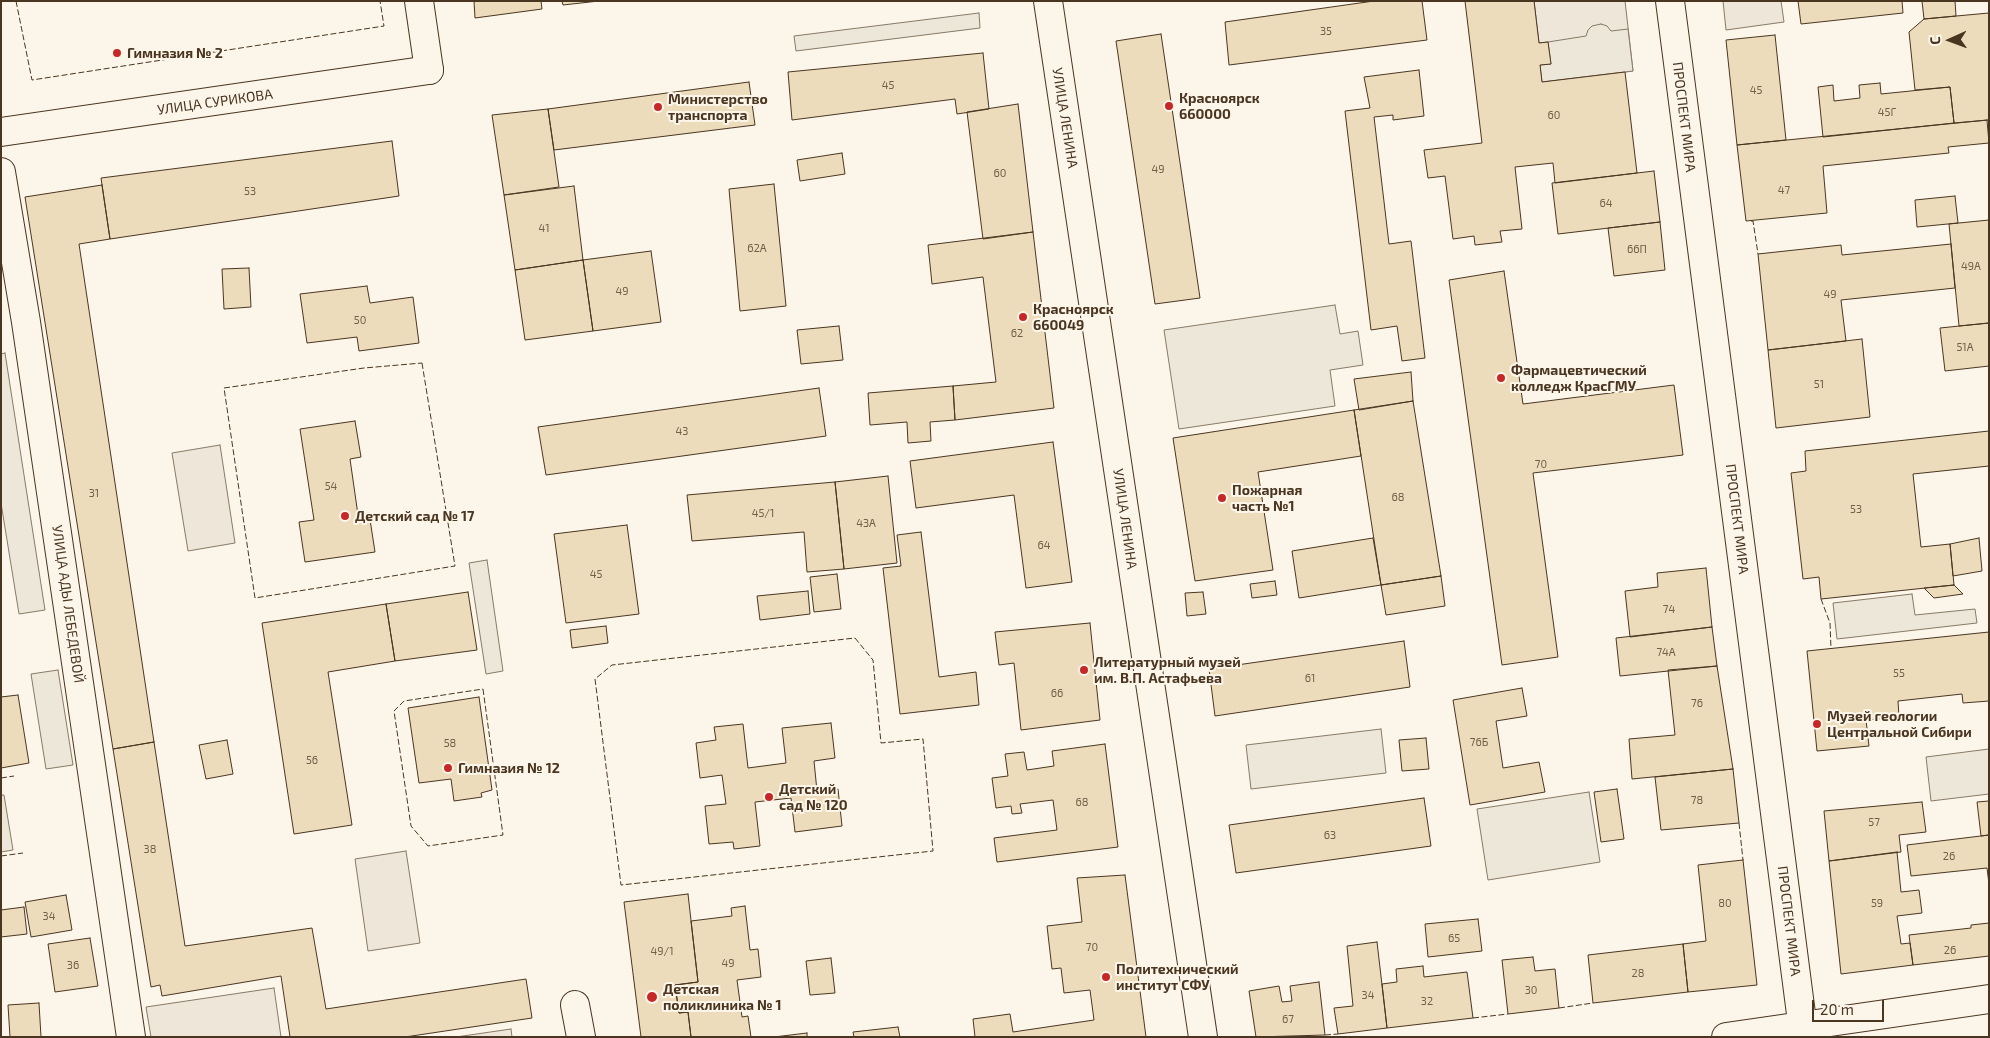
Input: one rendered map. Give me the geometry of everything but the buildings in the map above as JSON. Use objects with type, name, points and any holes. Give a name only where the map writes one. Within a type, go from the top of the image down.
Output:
[{"type":"main road","name":"УЛИЦА СУРИКОВА","points":[[1,132],[429,70],[419,1]]},
{"type":"main road","name":"УЛИЦА ЛЕНИНА","points":[[1048,1],[1203,1037]]},
{"type":"main road","name":"ПРОСПЕКТ МИРА","points":[[1670,1],[1803,1031]]},
{"type":"main road","name":"УЛИЦА АДЫ ЛЕБЕДЕВОЙ","points":[[1,172],[27,331],[131,1037]]},
{"type":"main road","points":[[1726,1037],[1803,1031],[1989,999]]},
{"type":"main road","points":[[570,1037],[575,1005],[581,1037]]},
{"type":"shaded area","points":[[1534,1],[1625,1],[1633,71],[1542,82],[1540,65],[1551,64],[1548,42],[1539,43]]},
{"type":"shaded area","points":[[1723,1],[1781,1],[1784,22],[1726,30]]},
{"type":"shaded area","points":[[979,13],[980,28],[796,51],[794,36]]},
{"type":"shaded area","points":[[1601,24],[1607,26],[1611,31],[1628,29],[1633,71],[1542,82],[1540,65],[1551,64],[1548,42],[1586,36],[1592,26]]},
{"type":"shaded area","points":[[1335,305],[1340,334],[1358,331],[1363,365],[1330,370],[1335,406],[1179,429],[1164,330]]},
{"type":"shaded area","points":[[5,353],[45,610],[19,614],[1,503],[1,354]]},
{"type":"shaded area","points":[[220,445],[235,543],[188,551],[172,453]]},
{"type":"shaded area","points":[[487,560],[503,671],[486,674],[469,563]]},
{"type":"shaded area","points":[[1912,594],[1915,615],[1975,609],[1977,623],[1837,639],[1833,603]]},
{"type":"shaded area","points":[[58,670],[73,765],[46,769],[31,674]]},
{"type":"shaded area","points":[[1381,729],[1386,773],[1251,789],[1246,745]]},
{"type":"shaded area","points":[[1989,749],[1989,794],[1931,801],[1926,757]]},
{"type":"shaded area","points":[[1589,792],[1600,862],[1488,880],[1477,809]]},
{"type":"shaded area","points":[[1,795],[4,795],[13,850],[1,852]]},
{"type":"shaded area","points":[[406,851],[420,943],[368,951],[355,859]]},
{"type":"shaded area","points":[[274,988],[281,1037],[151,1037],[146,1007]]},
{"type":"shaded area","points":[[511,1029],[512,1037],[456,1037]]},
{"type":"fence","points":[[16,1],[32,80],[384,26],[380,1]]},
{"type":"fence","points":[[1751,221],[1753,221],[1758,254]]},
{"type":"fence","points":[[422,363],[455,566],[255,598],[224,388],[364,368],[422,363]]},
{"type":"fence","points":[[1821,599],[1830,623],[1831,649]]},
{"type":"fence","points":[[855,638],[873,660],[881,743],[923,739],[933,851],[621,885],[595,679],[612,665],[855,638]]},
{"type":"fence","points":[[483,689],[503,835],[428,846],[411,826],[394,711],[404,701],[483,689]]},
{"type":"fence","points":[[1,778],[14,776]]},
{"type":"fence","points":[[1739,823],[1743,860]]},
{"type":"fence","points":[[1,856],[23,853]]},
{"type":"fence","points":[[1559,1008],[1593,1003]]},
{"type":"fence","points":[[1473,1018],[1508,1014]]},
{"type":"fence","points":[[1325,1035],[1338,1034]]},
{"type":"place","name":"Гимназия № 2","points":[[117,53]]},
{"type":"place","name":"Красноярск 660000","points":[[1169,106]]},
{"type":"place","name":"Министерство транспорта","points":[[658,107]]},
{"type":"place","name":"Красноярск 660049","points":[[1023,317]]},
{"type":"place","name":"Фармацевтический колледж КрасГМУ","points":[[1501,378]]},
{"type":"place","name":"Пожарная часть №1","points":[[1222,498]]},
{"type":"place","name":"Детский сад № 17","points":[[345,516]]},
{"type":"place","name":"Литературный музей им. В.П. Астафьева","points":[[1084,670]]},
{"type":"place","name":"Музей геологии Центральной Сибири","points":[[1817,724]]},
{"type":"place","name":"Гимназия № 12","points":[[448,768]]},
{"type":"place","name":"Детский сад № 120","points":[[769,797]]},
{"type":"place","name":"Политехнический институт СФУ","points":[[1106,977]]},
{"type":"place","name":"Детская поликлиника № 1","points":[[652,997]]}]
